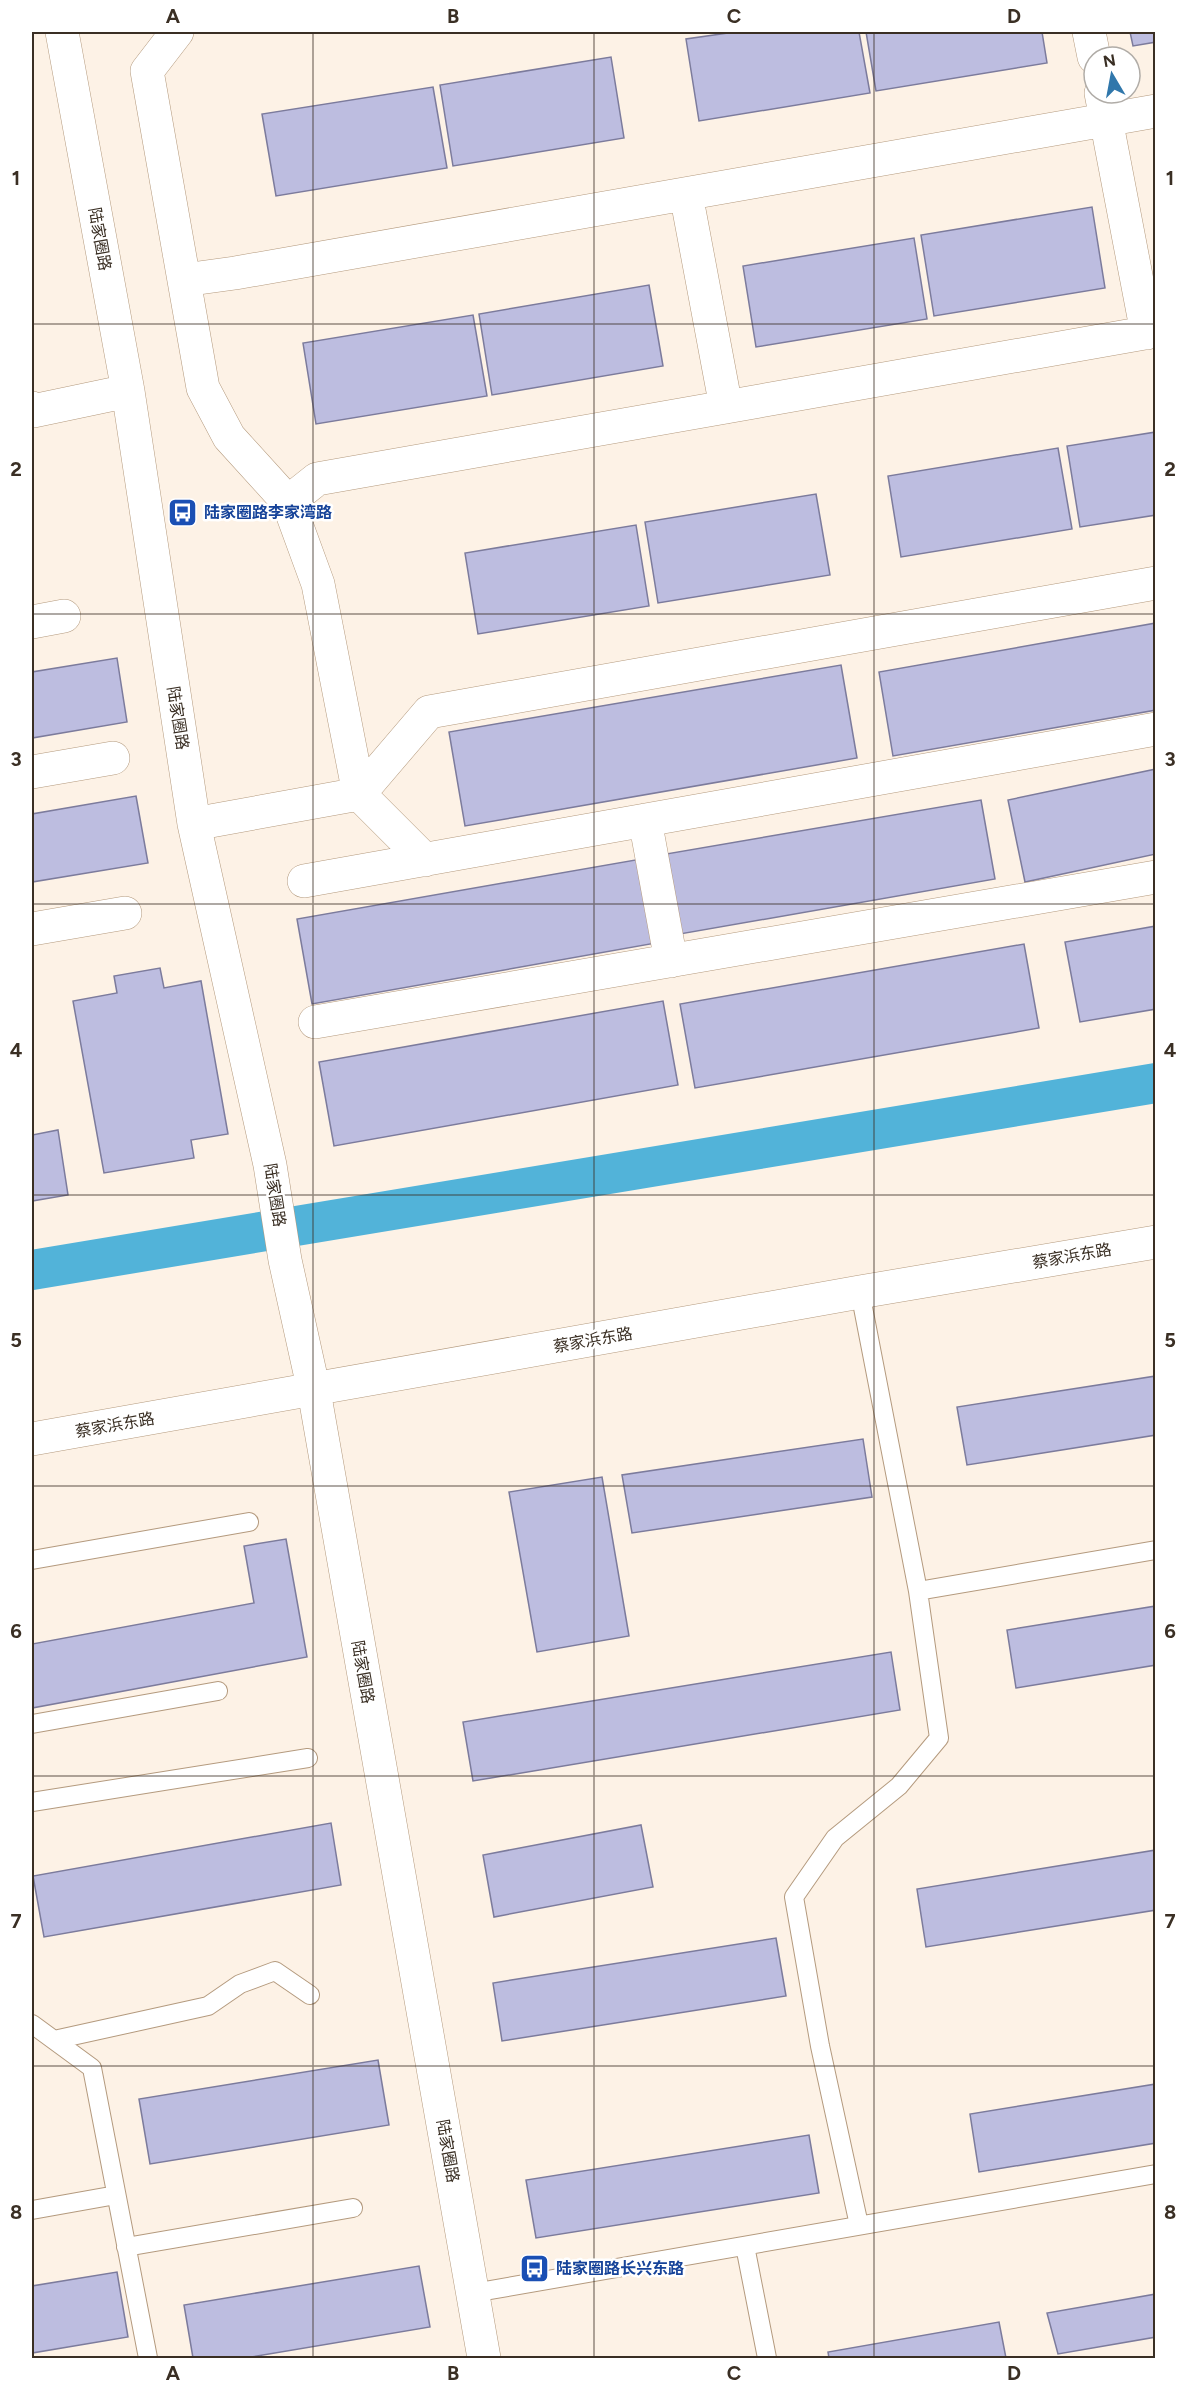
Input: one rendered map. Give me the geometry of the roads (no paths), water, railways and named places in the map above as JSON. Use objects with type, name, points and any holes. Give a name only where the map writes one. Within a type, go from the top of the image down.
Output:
[{"type":"street","name":"陆家圈路","points":[[62,32],[128,391],[194,824],[270,1165],[285,1260],[314,1391],[484,2358]]},
{"type":"street","points":[[177,32],[147,71],[203,388],[229,437],[288,502],[318,584],[359,794],[424,860]]},
{"type":"street","points":[[184,280],[686,194],[1104,106],[1155,111]]},
{"type":"street","points":[[288,502],[318,479],[1151,332],[1104,106]]},
{"type":"street","points":[[686,194],[726,407]]},
{"type":"street","points":[[32,410],[128,391]]},
{"type":"street","points":[[194,824],[359,794],[429,712],[1155,583]]},
{"type":"street","points":[[32,622],[64,616]]},
{"type":"street","points":[[304,881],[1155,729]]},
{"type":"street","points":[[32,772],[113,758]]},
{"type":"street","points":[[645,820],[671,961]]},
{"type":"street","points":[[315,1022],[1155,877]]},
{"type":"street","points":[[32,929],[125,913]]},
{"type":"street","name":"蔡家浜东路","points":[[32,1439],[1155,1242]]},
{"type":"lane","points":[[859,2225],[820,2046],[794,1897],[835,1838],[899,1786],[939,1738],[918,1591],[860,1292]]},
{"type":"lane","points":[[32,1560],[249,1522]]},
{"type":"lane","points":[[918,1591],[1155,1551]]},
{"type":"lane","points":[[32,1724],[218,1692]]},
{"type":"lane","points":[[32,1802],[308,1758]]},
{"type":"lane","points":[[54,2040],[208,2006],[240,1984],[275,1971],[310,1995]]},
{"type":"lane","points":[[32,2024],[92,2068],[148,2358]]},
{"type":"lane","points":[[473,2293],[1155,2174]]},
{"type":"lane","points":[[32,2210],[116,2195]]},
{"type":"lane","points":[[126,2247],[353,2208]]},
{"type":"lane","points":[[745,2246],[767,2358]]},
{"type":"waterway","points":[[32,1270],[1156,1083]]},
{"type":"place","name":"陆家圈路李家湾路","points":[[183,512]]},
{"type":"place","name":"陆家圈路长兴东路","points":[[535,2268]]}]
